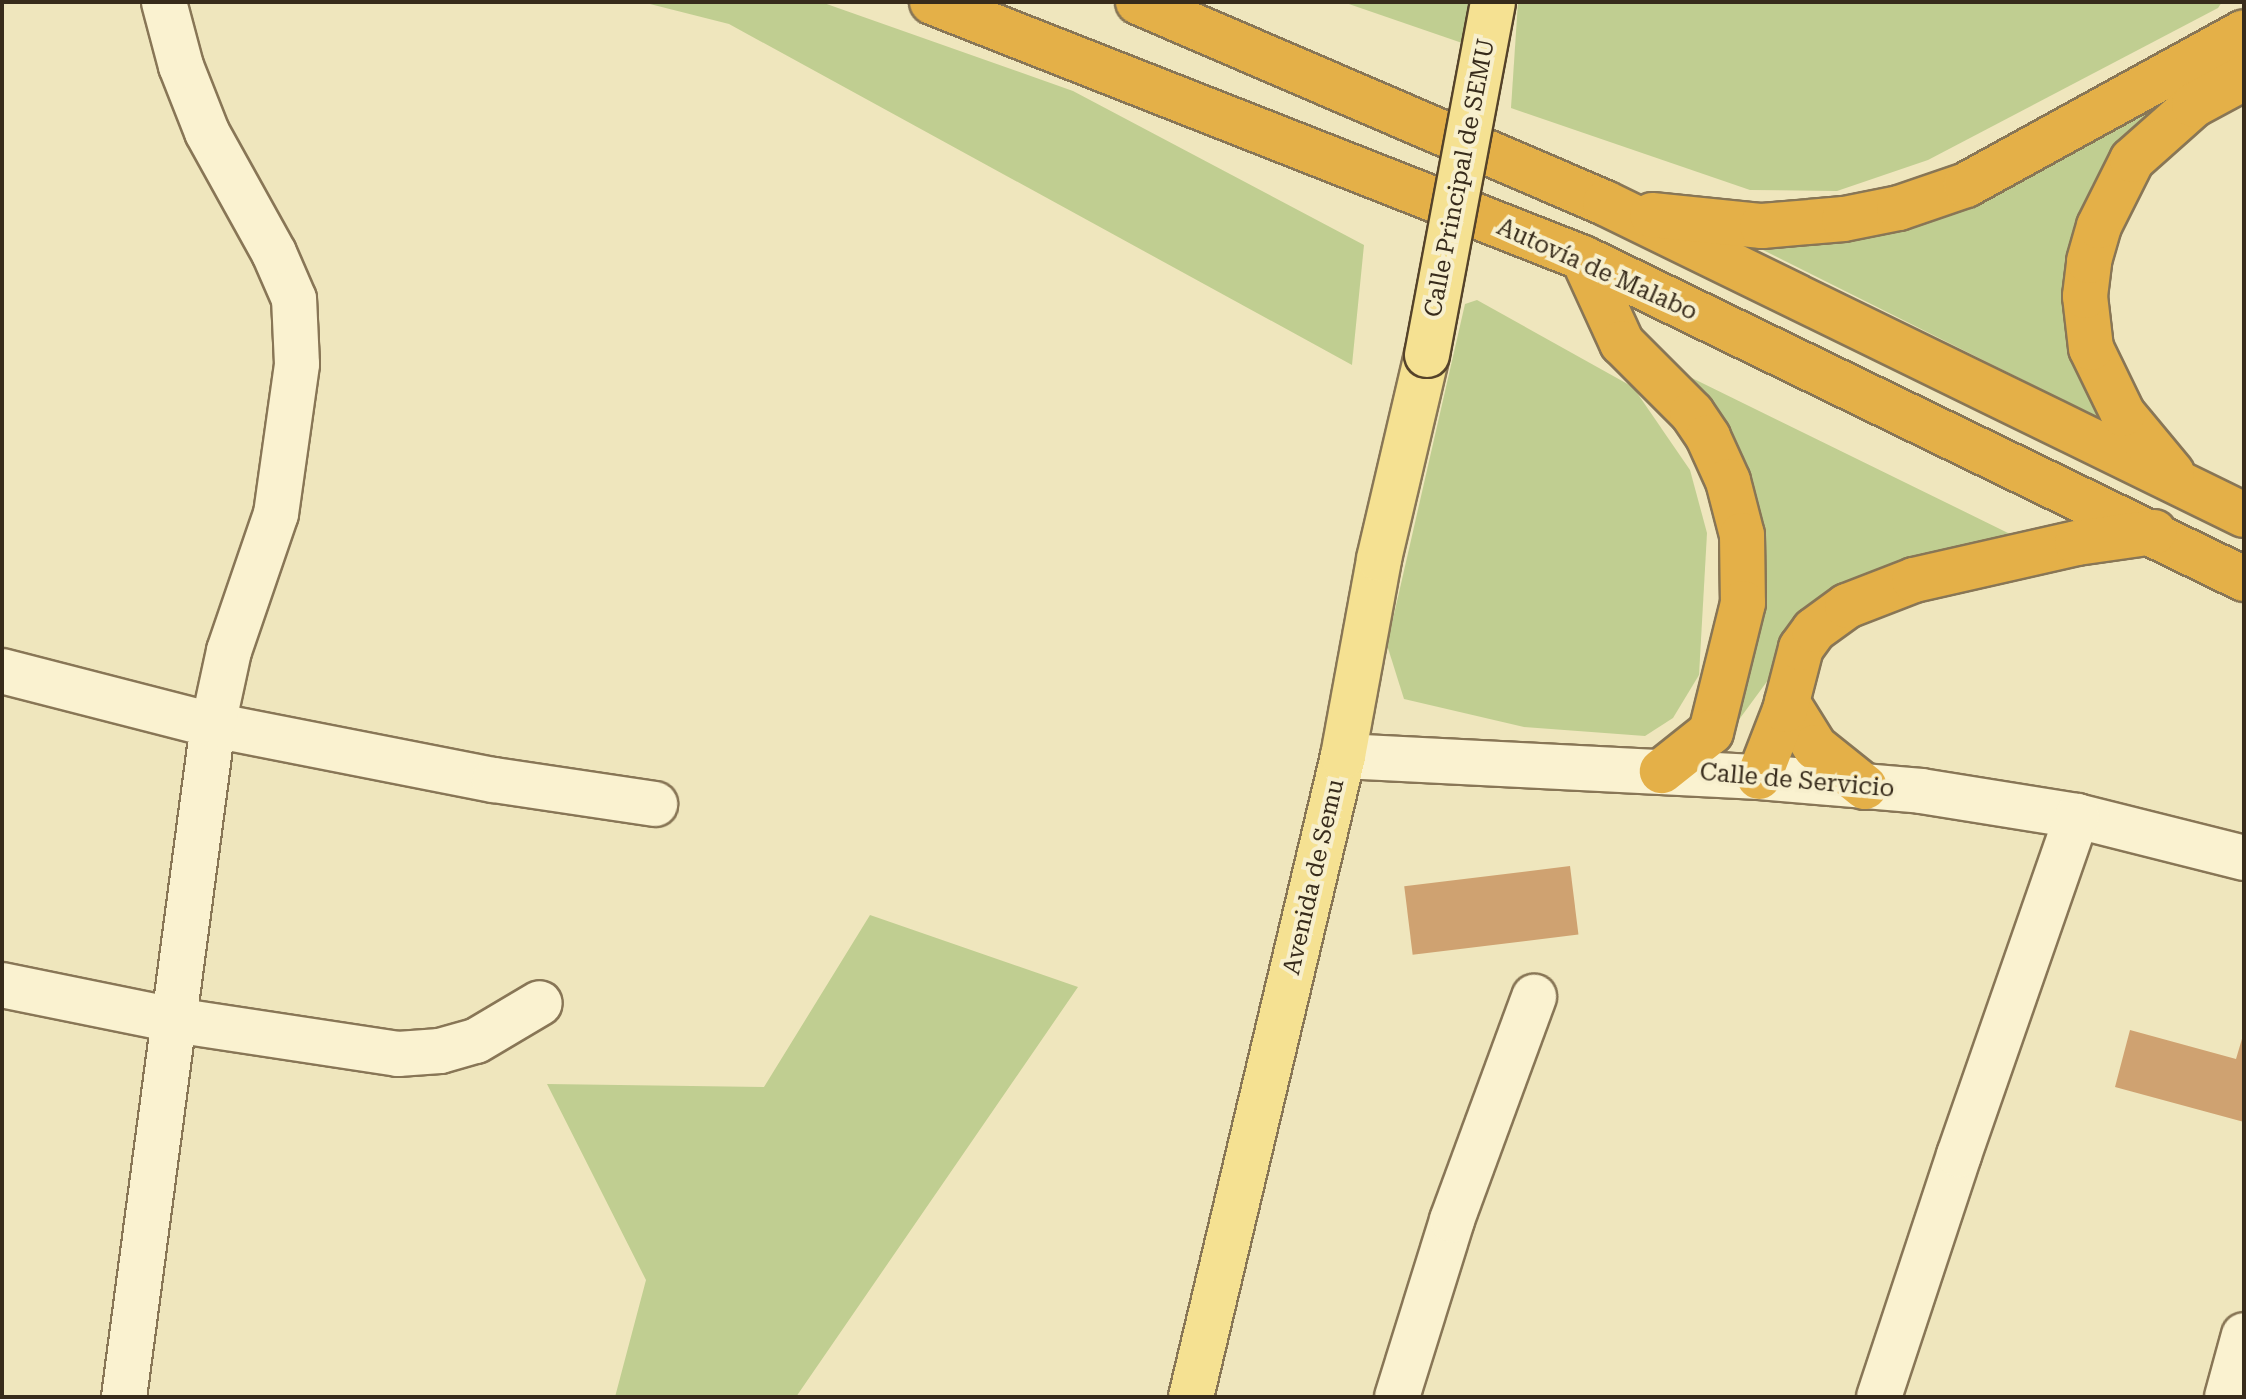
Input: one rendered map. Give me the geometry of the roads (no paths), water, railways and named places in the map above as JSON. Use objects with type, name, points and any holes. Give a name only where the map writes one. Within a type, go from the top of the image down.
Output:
[{"type":"highway","name":"Autovía de Malabo","points":[[932,2],[1583,258],[2154,532],[2244,579]]},
{"type":"highway","points":[[1138,2],[1605,203],[2244,515]]},
{"type":"highway","points":[[1605,203],[1666,218],[1762,226],[1844,219],[1899,208],[1980,178],[2244,32]]},
{"type":"highway","points":[[2185,487],[2123,414],[2091,348],[2085,296],[2089,261],[2099,226],[2132,160],[2194,105],[2244,78]]},
{"type":"highway","points":[[1583,258],[1622,343],[1692,413],[1708,437],[1728,481],[1742,535],[1743,603],[1728,674],[1711,732],[1662,771]]},
{"type":"highway","points":[[1759,777],[1787,702],[1801,648],[1814,630],[1847,606],[1892,586],[1940,574],[2077,543],[2154,532]]},
{"type":"highway","points":[[1787,702],[1815,747],[1865,787]]},
{"type":"main road","name":"Calle Principal de SEMU","points":[[1427,355],[1493,2]]},
{"type":"main road","name":"Avenida de Semu","points":[[1191,1397],[1343,756],[1379,559],[1427,355]]},
{"type":"street","points":[[124,1397],[213,725],[229,651],[276,514],[297,364],[294,299],[274,253],[207,132],[181,66],[164,2]]},
{"type":"street","points":[[2,671],[213,725],[494,780],[655,804]]},
{"type":"street","name":"Calle de Servicio","points":[[1343,756],[1662,771],[1921,791],[2077,816],[2244,858]]},
{"type":"street","points":[[1879,1397],[2077,816]]},
{"type":"street","points":[[2,985],[174,1020],[398,1054],[440,1051],[476,1041],[540,1003]]},
{"type":"street","points":[[1397,1397],[1452,1220],[1534,997]]},
{"type":"street","points":[[2227,1397],[2244,1335]]}]
